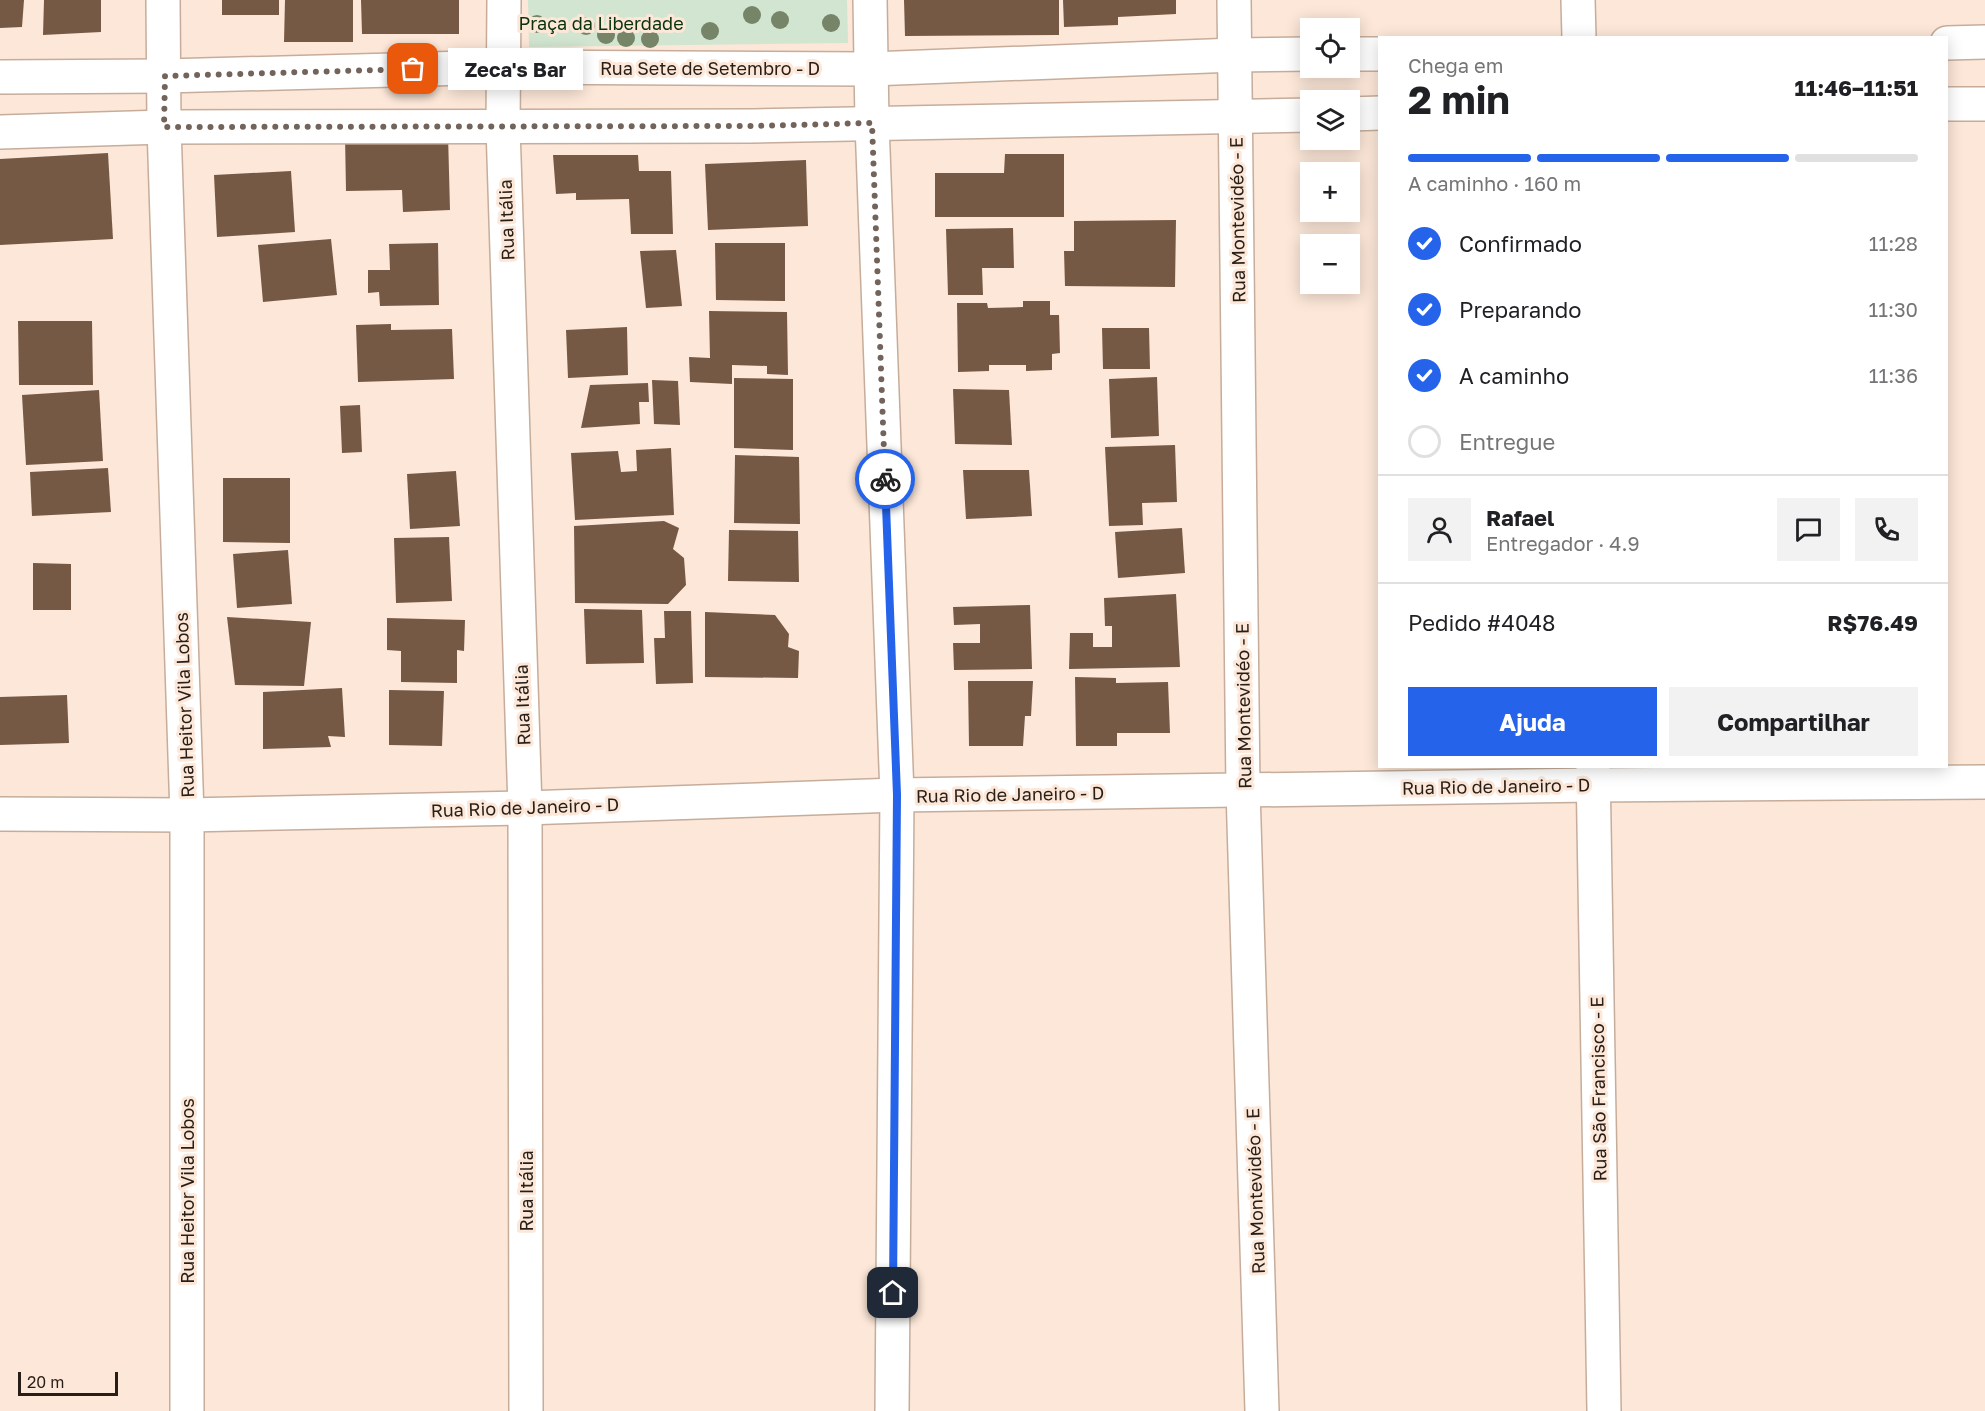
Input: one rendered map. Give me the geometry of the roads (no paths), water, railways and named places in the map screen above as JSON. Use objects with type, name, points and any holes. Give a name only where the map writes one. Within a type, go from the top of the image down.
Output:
[{"type":"street","name":"Rua Heitor Vila Lobos","points":[[163,0],[164,127],[187,815],[187,1411]]},
{"type":"street","name":"Rua Itália","points":[[504,0],[503,127],[525,808],[526,1411]]},
{"type":"street","points":[[870,0],[872,123],[897,795],[892,1411]]},
{"type":"street","name":"Rua Montevidéo - E","points":[[1234,0],[1243,790],[1262,1411]]},
{"type":"street","points":[[1578,0],[1579,36]]},
{"type":"street","points":[[1948,43],[1985,42]]},
{"type":"street","name":"Rua Sete de Setembro - D","points":[[0,77],[165,76],[504,67],[872,69],[1300,54]]},
{"type":"street","points":[[1360,54],[1378,54]]},
{"type":"street","points":[[1948,104],[1985,104]]},
{"type":"street","points":[[1360,114],[1378,113]]},
{"type":"street","points":[[0,132],[164,127],[753,126],[1300,115]]},
{"type":"street","name":"Rua Rio de Janeiro - D","points":[[0,814],[187,815],[525,808],[897,795],[1243,790],[1593,776],[1985,782]]},
{"type":"street","name":"Rua São Francisco - E","points":[[1593,776],[1604,1411]]},
{"type":"place","name":"Zeca's Bar","points":[[413,69]]},
{"type":"park label","name":"Praça da Liberdade","points":[[601,23]]}]
